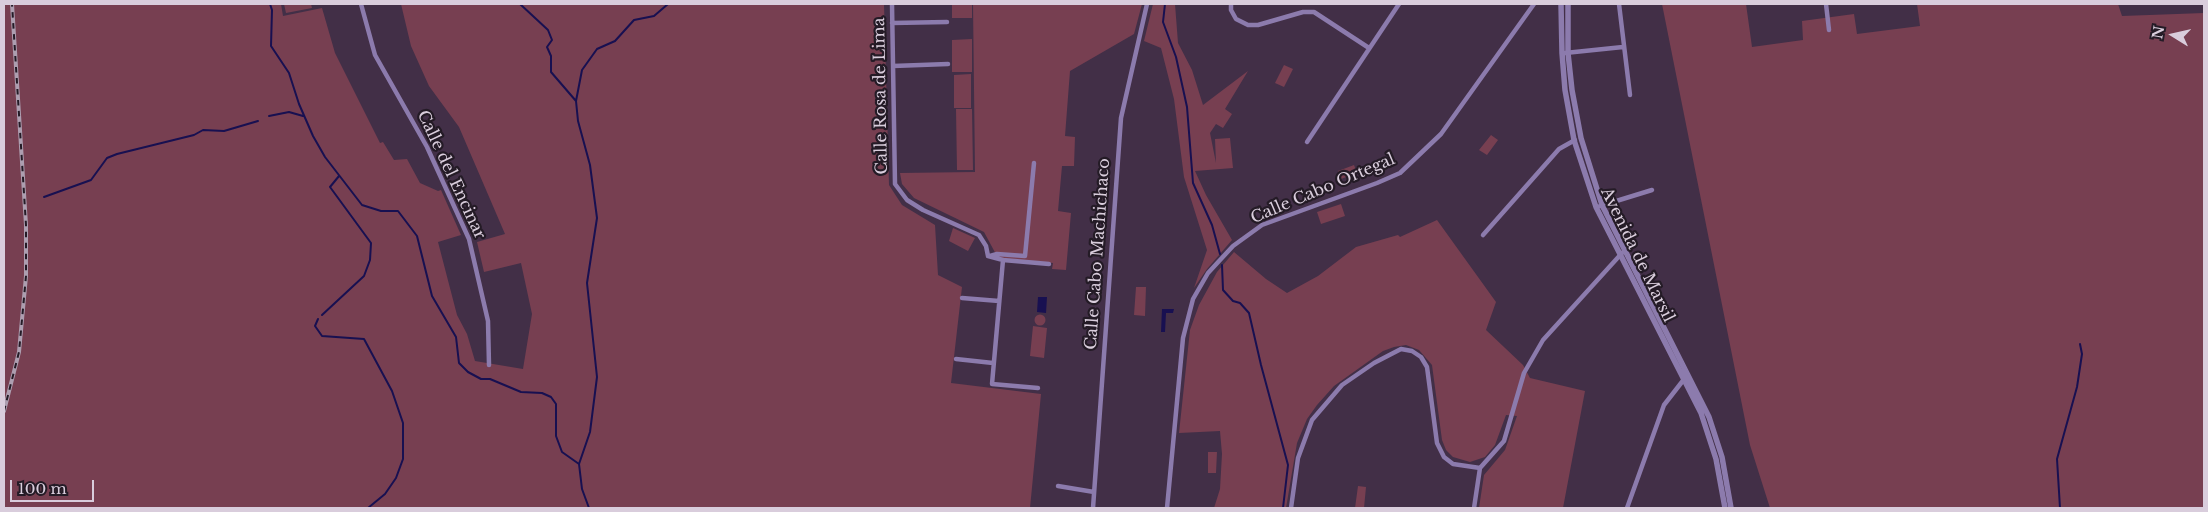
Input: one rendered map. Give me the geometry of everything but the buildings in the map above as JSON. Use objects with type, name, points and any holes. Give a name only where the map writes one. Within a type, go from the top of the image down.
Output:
[{"type":"street","name":"Calle del Encinar","points":[[361,4],[375,55],[427,146],[469,239],[488,321],[489,365]]},
{"type":"street","name":"Calle Rosa de Lima","points":[[892,4],[895,184],[907,200],[923,210],[979,235],[986,246],[988,256]]},
{"type":"street","name":"Calle Cabo Machichaco","points":[[1093,508],[1121,118],[1147,4]]},
{"type":"street","points":[[1231,4],[1231,10],[1236,20],[1248,25],[1303,12],[1314,12],[1369,48]]},
{"type":"street","points":[[1307,142],[1399,4]]},
{"type":"street","name":"Calle Cabo Ortegal","points":[[1167,508],[1182,338],[1193,299],[1208,273],[1233,246],[1262,225],[1377,183],[1400,172],[1441,134],[1534,4]]},
{"type":"street","name":"Avenida de Marsil","points":[[1561,4],[1565,53],[1572,90],[1577,139],[1599,206],[1619,256],[1687,377],[1711,439],[1725,508]]},
{"type":"street","name":"Avenida de Marsil","points":[[1565,53],[1568,4]]},
{"type":"street","points":[[1619,4],[1630,95]]},
{"type":"street","points":[[1826,4],[1829,30]]},
{"type":"street","points":[[892,23],[947,22]]},
{"type":"street","points":[[1565,53],[1623,47]]},
{"type":"street","points":[[893,66],[948,64]]},
{"type":"street","points":[[1483,234],[1559,149],[1577,139]]},
{"type":"street","points":[[988,256],[998,254],[1025,256],[1034,163]]},
{"type":"street","points":[[1599,206],[1652,190]]},
{"type":"street","name":"Avenida de Marsil","points":[[1599,206],[1625,252],[1717,436],[1731,508]]},
{"type":"street","points":[[1474,508],[1480,468],[1504,442],[1524,373],[1543,340],[1619,256],[1625,252]]},
{"type":"street","points":[[988,256],[1003,260],[1049,264]]},
{"type":"street","points":[[1003,260],[992,384],[1038,388]]},
{"type":"street","points":[[962,298],[999,301]]},
{"type":"street","points":[[1291,508],[1298,458],[1312,420],[1342,385],[1374,364],[1401,350],[1412,351],[1421,357],[1427,367],[1437,443],[1444,456],[1453,464],[1466,468],[1480,468]]},
{"type":"street","points":[[956,359],[993,363]]},
{"type":"street","points":[[1627,508],[1664,405],[1687,377]]},
{"type":"street","points":[[1058,486],[1094,492]]},
{"type":"shaded area","points":[[4,4],[281,4],[283,16],[322,8],[335,53],[380,143],[383,142],[394,160],[407,159],[420,183],[438,191],[441,190],[461,235],[438,242],[457,315],[467,334],[475,361],[523,369],[532,314],[521,263],[484,272],[477,242],[505,234],[459,127],[429,86],[411,46],[401,4],[884,4],[889,185],[902,205],[935,225],[938,275],[962,287],[951,383],[1041,394],[1030,508],[4,508]]},
{"type":"shaded area","points":[[284,4],[311,4],[312,8],[286,13]]},
{"type":"shaded area","points":[[952,4],[972,4],[972,18],[952,18]]},
{"type":"shaded area","points":[[973,4],[1142,4],[1134,34],[1070,71],[1065,136],[1075,137],[1074,166],[1062,166],[1058,211],[1071,213],[1066,270],[1052,269],[1053,263],[998,258],[984,232],[914,198],[902,184],[900,173],[975,172]]},
{"type":"shaded area","points":[[1153,4],[1175,4],[1178,43],[1192,70],[1203,105],[1248,71],[1225,109],[1232,114],[1223,128],[1216,124],[1210,133],[1216,163],[1215,139],[1230,138],[1233,168],[1195,171],[1206,195],[1232,240],[1207,269],[1194,288],[1207,250],[1184,177],[1174,99],[1161,48],[1144,41]]},
{"type":"shaded area","points":[[1662,4],[1746,4],[1752,47],[1803,40],[1802,21],[1854,14],[1857,34],[1920,26],[1917,4],[2118,4],[2122,16],[2204,13],[2204,508],[1770,508],[1750,445]]},
{"type":"shaded area","points":[[972,39],[972,72],[952,72],[952,40]]},
{"type":"shaded area","points":[[1284,65],[1293,69],[1284,87],[1275,83]]},
{"type":"shaded area","points":[[971,74],[971,108],[954,108],[954,75]]},
{"type":"shaded area","points":[[956,109],[972,109],[973,170],[957,170]]},
{"type":"shaded area","points":[[1491,135],[1498,140],[1487,155],[1479,150]]},
{"type":"shaded area","points":[[1354,165],[1357,173],[1341,179],[1338,171]]},
{"type":"shaded area","points":[[1341,204],[1345,216],[1321,224],[1317,212]]},
{"type":"shaded area","points":[[1437,220],[1496,302],[1486,330],[1523,365],[1530,378],[1585,391],[1563,508],[1479,508],[1484,475],[1505,450],[1517,416],[1506,415],[1495,445],[1485,457],[1470,462],[1453,457],[1446,450],[1442,440],[1432,365],[1419,350],[1406,345],[1383,351],[1334,386],[1317,405],[1307,419],[1297,443],[1286,508],[1214,508],[1220,489],[1222,454],[1220,431],[1179,433],[1190,330],[1199,305],[1217,272],[1234,252],[1266,279],[1287,293],[1318,276],[1356,247],[1398,235],[1400,237]]},
{"type":"shaded area","points":[[953,228],[975,238],[968,251],[949,241]]},
{"type":"shaded area","points":[[1136,287],[1146,287],[1145,316],[1134,315]]},
{"type":"shaded area","points":[[1038,297],[1047,297],[1046,313],[1037,312]]},
{"type":"shaded area","points":[[1162,309],[1174,309],[1173,313],[1166,313],[1165,332],[1161,332]]},
{"type":"shaded area","points":[[1040,314],[1046,320],[1040,326],[1034,320]]},
{"type":"shaded area","points":[[1033,326],[1047,328],[1044,358],[1030,356]]},
{"type":"shaded area","points":[[1208,452],[1217,452],[1216,473],[1208,473]]},
{"type":"shaded area","points":[[1358,486],[1366,487],[1364,508],[1355,508]]},
{"type":"waterway","points":[[270,4],[272,10],[271,46],[289,73],[299,104],[313,136],[325,157],[362,205],[381,211],[398,211],[417,236],[432,296],[456,337],[459,363],[468,372],[481,379],[490,379],[521,392],[542,393],[551,397],[556,404],[556,436],[562,452],[579,464]]},
{"type":"waterway","points":[[520,4],[548,30],[552,40],[547,47],[551,56],[551,72],[576,101]]},
{"type":"waterway","points":[[589,508],[582,489],[579,464],[590,432],[597,377],[587,283],[597,218],[590,165],[578,121],[576,101],[582,70],[597,49],[615,41],[634,20],[654,16],[668,4]]},
{"type":"waterway","points":[[1165,4],[1163,22],[1176,57],[1187,107],[1193,183],[1212,225],[1220,254]]},
{"type":"waterway","points":[[269,116],[289,112],[303,116]]},
{"type":"waterway","points":[[44,197],[91,180],[107,158],[117,154],[194,135],[203,130],[224,131],[258,121]]},
{"type":"waterway","points":[[322,315],[364,276],[370,260],[371,243],[330,187],[339,176]]},
{"type":"waterway","points":[[1222,265],[1223,290],[1233,301],[1240,303],[1249,313],[1288,465],[1283,508]]},
{"type":"waterway","points":[[318,319],[315,326],[322,336],[364,339],[392,391],[403,423],[403,459],[396,478],[385,494],[368,508]]},
{"type":"waterway","points":[[2060,508],[2057,459],[2077,387],[2082,354],[2080,344]]},
{"type":"railway","points":[[4,411],[19,352],[26,276],[26,225],[12,4]]}]
